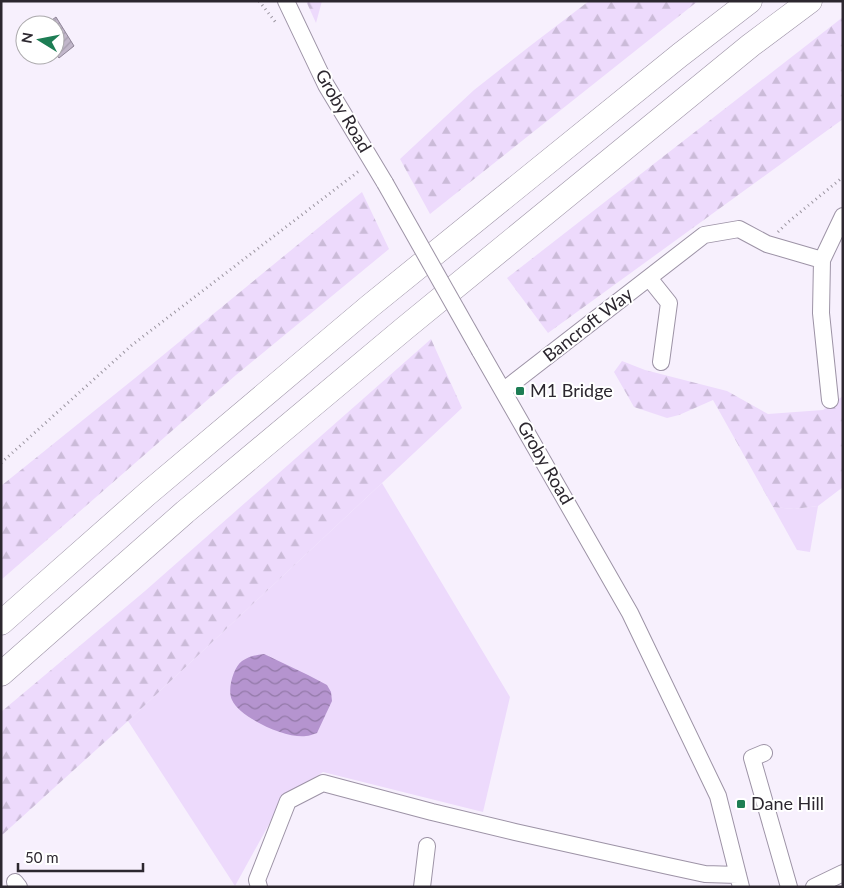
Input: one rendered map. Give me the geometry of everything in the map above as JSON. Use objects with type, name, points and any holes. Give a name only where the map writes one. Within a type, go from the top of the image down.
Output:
[{"type":"highway","points":[[1,623],[147,494],[370,306],[680,55],[750,1]]},
{"type":"highway","points":[[1,674],[185,512],[344,379],[751,45],[810,1]]},
{"type":"street","name":"Groby Road","points":[[286,1],[326,85],[372,160],[504,390],[634,622],[718,796],[739,881]]},
{"type":"street","points":[[830,400],[821,313],[822,260],[843,216]]},
{"type":"street","name":"Bancroft Way","points":[[504,390],[704,235],[740,229],[768,244],[822,260]]},
{"type":"street","name":"Bancroft Way","points":[[649,278],[669,302],[661,362]]},
{"type":"street","points":[[764,753],[752,758],[789,887]]},
{"type":"street","points":[[260,887],[257,880],[288,800],[323,783],[515,832],[739,881]]},
{"type":"street","points":[[422,887],[427,846]]},
{"type":"street","points":[[814,887],[843,873]]},
{"type":"path","points":[[1,463],[132,345],[372,160]]},
{"type":"path","points":[[768,244],[787,223],[843,177]]},
{"type":"green space","points":[[306,1],[322,1],[316,23]]},
{"type":"green space","points":[[589,1],[698,1],[430,214],[400,159],[474,90]]},
{"type":"green space","points":[[843,17],[843,119],[548,333],[507,278]]},
{"type":"green space","points":[[362,192],[389,249],[236,375],[1,580],[1,486]]},
{"type":"green space","points":[[431,339],[462,408],[128,721],[1,836],[1,712],[145,591]]},
{"type":"green space","points":[[622,361],[645,370],[727,391],[768,414],[823,410],[843,396],[843,487],[818,506],[794,509],[773,507],[713,400],[679,415],[667,418],[634,407],[614,372]]},
{"type":"green space","points":[[382,483],[510,697],[483,812],[323,772],[284,797],[235,886],[128,721]]},
{"type":"green space","points":[[818,506],[810,552],[797,550],[773,507],[794,509]]},
{"type":"water","points":[[264,654],[327,685],[331,692],[332,701],[317,733],[298,736],[276,731],[244,714],[232,700],[231,685],[239,664],[255,655]]},
{"type":"building","points":[[65,32],[74,46],[65,53]]},
{"type":"place","name":"M1 Bridge","points":[[520,391]]},
{"type":"place","name":"Dane Hill","points":[[741,804]]}]
